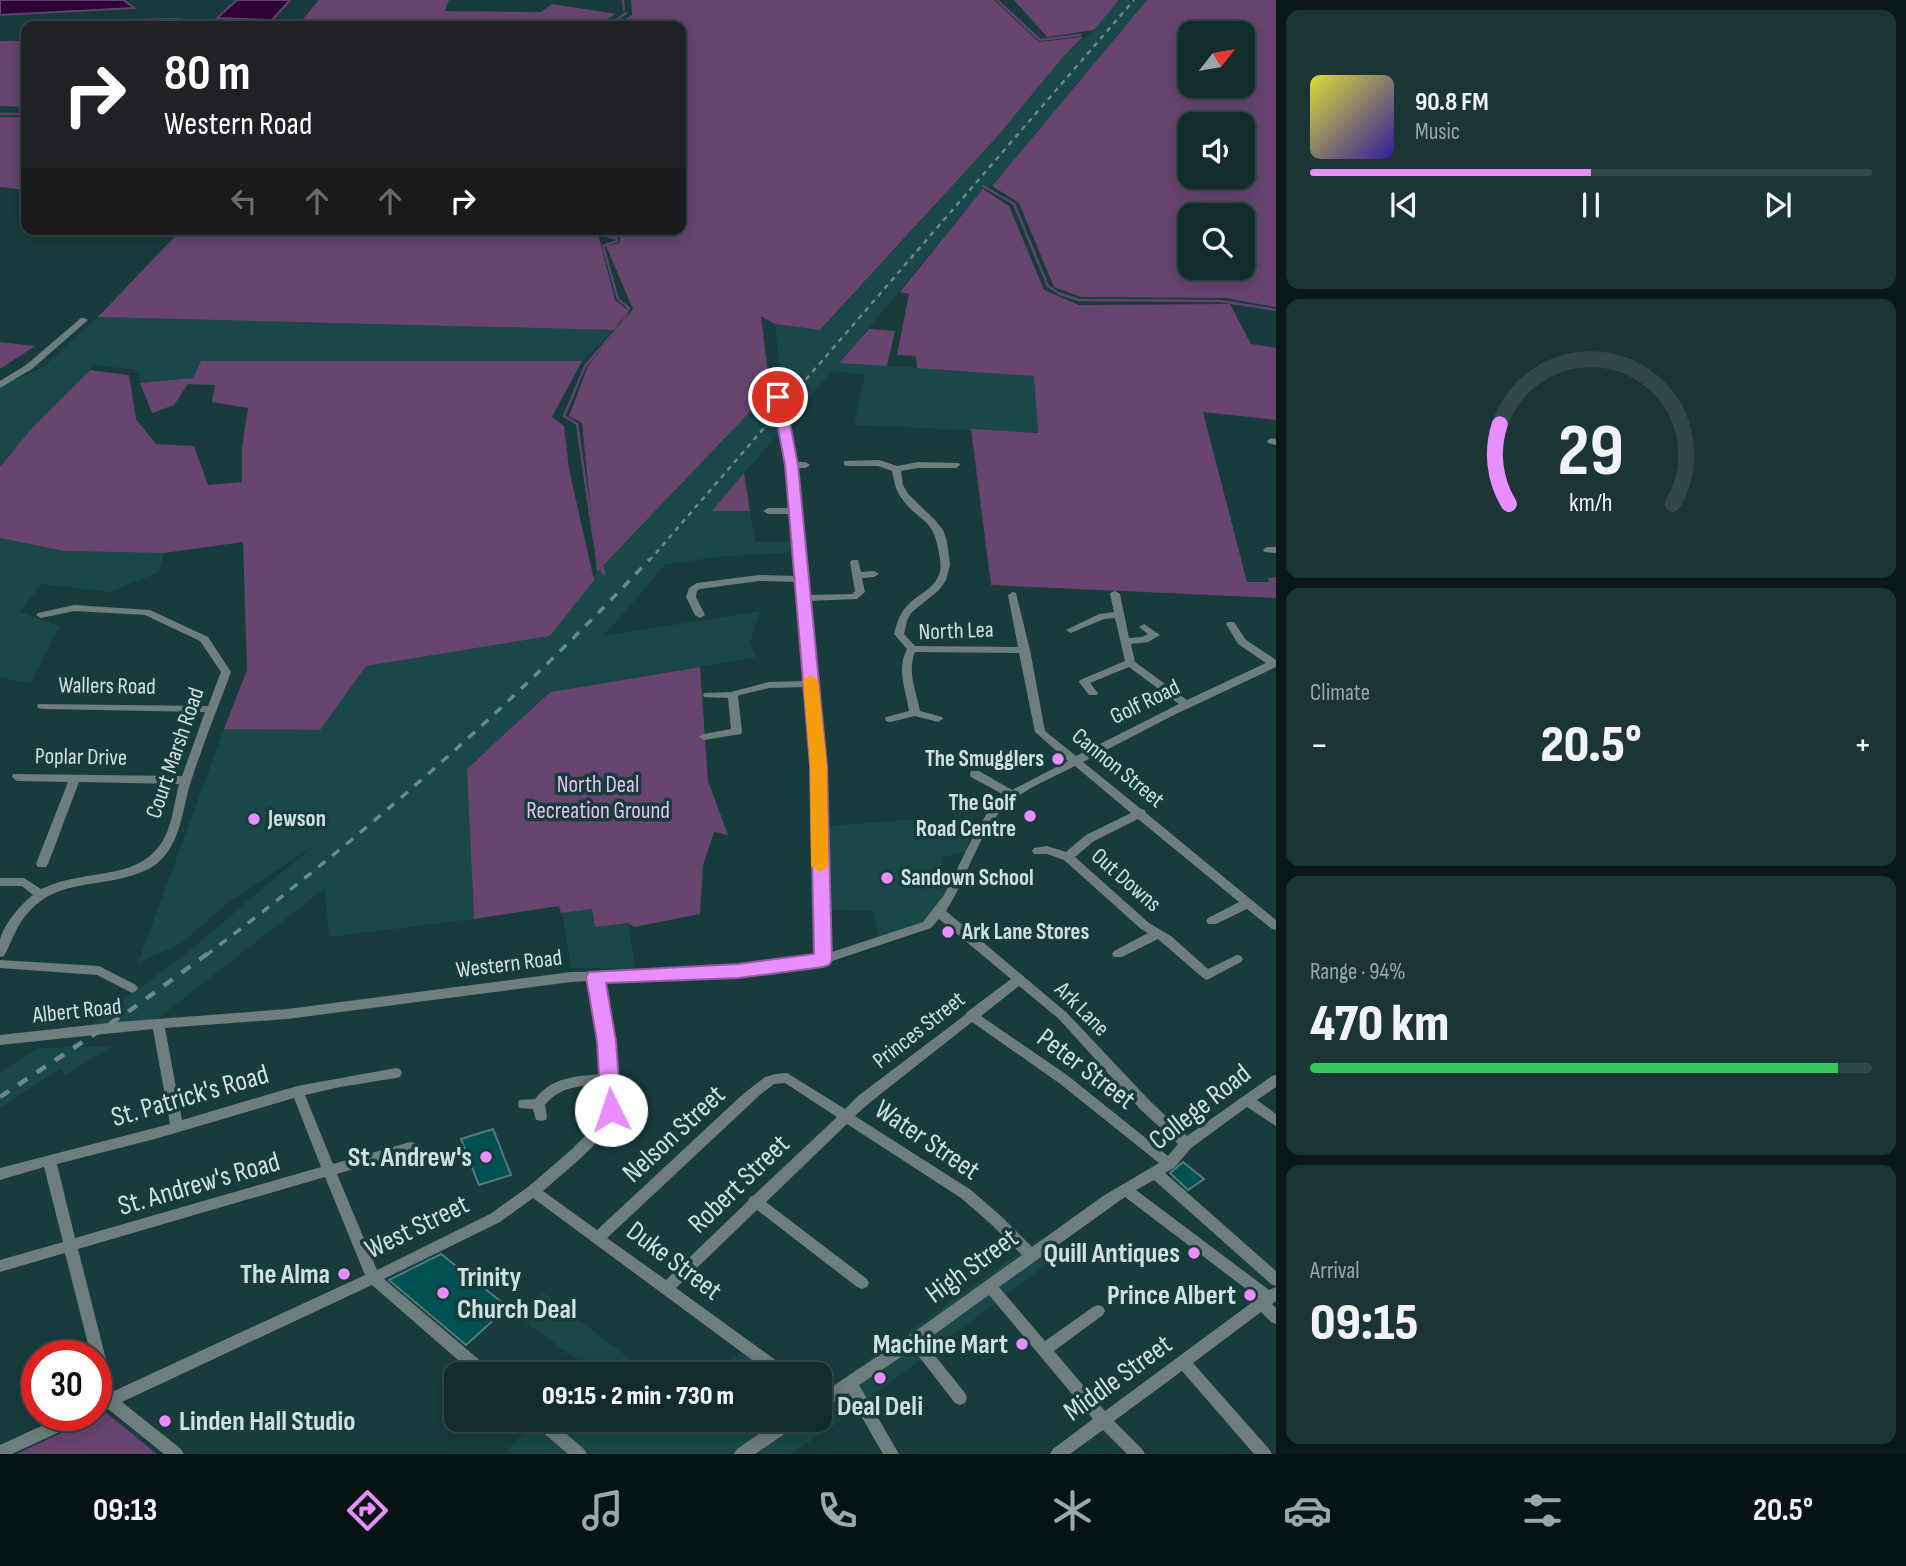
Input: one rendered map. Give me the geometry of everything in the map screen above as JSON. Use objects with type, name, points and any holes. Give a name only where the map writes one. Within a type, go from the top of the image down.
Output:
[{"type":"street","points":[[0,385],[29,367],[84,320]]},
{"type":"street","points":[[778,397],[791,465],[819,766],[823,960]]},
{"type":"street","points":[[847,463],[860,466],[879,463],[896,469],[942,461],[956,465]]},
{"type":"street","points":[[791,465],[806,464]]},
{"type":"street","points":[[896,469],[906,496],[934,522],[944,538],[945,571],[938,583],[906,610],[900,621],[899,634],[912,649]]},
{"type":"street","points":[[768,511],[795,511]]},
{"type":"street","points":[[934,522],[945,519]]},
{"type":"street","points":[[805,597],[854,597],[860,592],[855,562]]},
{"type":"street","points":[[858,575],[874,575]]},
{"type":"street","points":[[700,615],[691,597],[697,586],[759,578],[803,579]]},
{"type":"street","points":[[1115,594],[1130,663],[1187,705]]},
{"type":"street","name":"Cannon Street","points":[[1013,595],[1040,732],[1276,926]]},
{"type":"street","name":"Court Marsh Road","points":[[0,953],[13,924],[31,901],[80,880],[112,876],[144,867],[165,847],[186,780],[226,672],[204,639],[147,612],[74,608],[41,615]]},
{"type":"street","points":[[1071,630],[1102,616],[1119,615]]},
{"type":"street","name":"Golf Road","points":[[1231,624],[1242,642],[1275,663]]},
{"type":"street","points":[[1124,641],[1144,640],[1155,635],[1144,627]]},
{"type":"street","name":"North Lea","points":[[915,713],[904,667],[912,649],[1025,650]]},
{"type":"street","points":[[1093,693],[1084,682],[1130,663]]},
{"type":"street","name":"Golf Road","points":[[940,913],[987,820],[1013,794],[1275,663]]},
{"type":"street","points":[[708,695],[733,695],[769,685],[811,684]]},
{"type":"street","points":[[704,737],[737,732],[733,695]]},
{"type":"street","name":"Wallers Road","points":[[43,706],[212,709]]},
{"type":"street","points":[[890,719],[915,713],[938,719]]},
{"type":"street","points":[[975,775],[1013,794]]},
{"type":"street","name":"Poplar Drive","points":[[17,777],[186,780]]},
{"type":"street","points":[[42,864],[75,778]]},
{"type":"street","name":"Out Downs","points":[[1068,857],[1090,838],[1141,813]]},
{"type":"street","name":"Out Downs","points":[[1038,851],[1047,850],[1068,857],[1145,926],[1207,975],[1237,959]]},
{"type":"street","points":[[0,882],[24,882],[41,895]]},
{"type":"street","points":[[1212,921],[1248,903]]},
{"type":"street","name":"Western Road","points":[[158,1024],[287,1014],[514,982],[738,971],[823,960],[905,934],[927,925],[940,913]]},
{"type":"street","name":"Ark Lane","points":[[940,913],[1063,1016],[1146,1106],[1186,1144]]},
{"type":"street","name":"Out Downs","points":[[1118,954],[1157,934]]},
{"type":"street","points":[[0,964],[99,971],[132,988]]},
{"type":"street","name":"West Street","points":[[112,1400],[495,1218],[533,1191],[600,1130],[611,1110],[606,1037],[595,977]]},
{"type":"street","name":"Princes Street","points":[[846,1116],[1020,979]]},
{"type":"street","name":"Peter Street","points":[[971,1015],[1063,1079],[1169,1164]]},
{"type":"street","points":[[158,1024],[177,1127]]},
{"type":"street","name":"Albert Road","points":[[0,1040],[158,1024]]},
{"type":"street","name":"St. Patrick's Road","points":[[0,1174],[177,1127],[297,1091],[361,1077],[396,1073]]},
{"type":"street","name":"Water Street","points":[[787,1078],[966,1194],[998,1221],[1031,1255]]},
{"type":"street","name":"Nelson Street","points":[[598,1237],[770,1079],[787,1078]]},
{"type":"street","points":[[524,1104],[540,1110],[547,1091],[558,1084],[609,1079]]},
{"type":"street","name":"College Road","points":[[1155,1173],[1169,1164],[1186,1144],[1276,1080]]},
{"type":"street","points":[[297,1091],[373,1278],[471,1362]]},
{"type":"street","points":[[1248,1101],[1276,1121]]},
{"type":"street","name":"Robert Street","points":[[667,1288],[846,1116]]},
{"type":"street","name":"St. Andrew's Road","points":[[0,1266],[410,1147]]},
{"type":"street","points":[[49,1160],[90,1340]]},
{"type":"street","points":[[1155,1173],[1276,1280]]},
{"type":"street","name":"High Street","points":[[832,1395],[914,1340],[1031,1255],[1155,1173]]},
{"type":"street","points":[[1126,1190],[1269,1298],[1276,1318]]},
{"type":"street","name":"Duke Street","points":[[533,1191],[767,1362]]},
{"type":"street","points":[[755,1201],[842,1277],[862,1283]]},
{"type":"street","points":[[990,1286],[1104,1421],[1137,1454]]},
{"type":"street","name":"Middle Street","points":[[1058,1454],[1269,1298]]},
{"type":"street","points":[[1044,1350],[1098,1311]]},
{"type":"street","points":[[914,1340],[960,1398]]},
{"type":"street","points":[[1184,1363],[1264,1454]]},
{"type":"street","points":[[850,1383],[891,1454]]},
{"type":"street","points":[[112,1410],[176,1454]]},
{"type":"street","points":[[0,1452],[46,1431]]},
{"type":"street","points":[[553,1432],[579,1454]]},
{"type":"street","points":[[744,1454],[775,1432]]},
{"type":"shaded area","points":[[0,0],[123,0],[134,8],[0,15]]},
{"type":"shaded area","points":[[237,0],[290,0],[272,20],[217,18]]},
{"type":"shaded area","points":[[1119,0],[1147,0],[992,186],[983,189],[840,363],[1034,375],[1038,433],[854,425],[865,375],[832,371],[796,414],[785,416],[775,324],[821,330],[996,138],[1063,57],[1094,30]]},
{"type":"shaded area","points":[[98,317],[614,330],[582,361],[201,361],[193,378],[140,383],[137,370],[94,365],[32,428],[0,467],[0,386],[43,367]]},
{"type":"shaded area","points":[[770,391],[778,434],[713,510],[750,511],[756,542],[794,542],[796,552],[716,557],[665,565],[604,636],[760,611],[750,642],[756,657],[550,692],[467,769],[474,919],[329,937],[325,888],[156,1020],[84,1029],[183,956],[313,846],[229,902],[180,944],[138,963],[224,729],[319,730],[366,666],[550,636],[597,572]]},
{"type":"shaded area","points":[[0,538],[64,551],[164,553],[159,572],[110,592],[41,584],[20,612],[60,626],[31,684],[0,677]]},
{"type":"shaded area","name":"Sandown School","points":[[919,819],[936,821],[972,836],[965,852],[943,857],[941,869],[948,888],[934,913],[923,922],[880,940],[873,911],[830,910],[828,826]]},
{"type":"shaded area","points":[[592,909],[595,927],[628,923],[636,969],[571,968],[562,912]]},
{"type":"shaded area","points":[[112,1046],[66,1075],[60,1069],[0,1108],[0,1072],[38,1048]]},
{"type":"shaded area","points":[[1040,1238],[1059,1255],[832,1426],[832,1386]]},
{"type":"shaded area","points":[[542,1292],[634,1362],[580,1362],[518,1317]]},
{"type":"shaded area","points":[[741,1353],[755,1362],[728,1362]]},
{"type":"shaded area","points":[[525,1432],[824,1432],[791,1454],[504,1454]]},
{"type":"green space","points":[[319,0],[449,0],[445,11],[541,12],[552,4],[616,14],[603,21],[301,21]]},
{"type":"green space","points":[[631,0],[994,0],[1039,42],[1083,37],[1063,57],[996,138],[820,330],[775,324],[761,316],[770,391],[597,572],[582,423],[569,416],[588,366],[633,309],[606,246],[620,243],[620,236],[614,235],[686,235],[686,21],[621,21],[632,15]]},
{"type":"green space","points":[[1014,0],[1119,0],[1094,30],[1047,37]]},
{"type":"green space","points":[[1147,0],[1276,0],[1276,307],[1225,298],[1081,297],[1054,287],[1019,203],[992,186]]},
{"type":"green space","points":[[175,18],[211,21],[124,21]]},
{"type":"green space","points":[[0,41],[21,41],[21,107],[0,106]]},
{"type":"green space","points":[[0,117],[21,117],[21,189],[0,187]]},
{"type":"green space","points":[[983,189],[1009,206],[1044,290],[1079,305],[1230,304],[1251,344],[1276,348],[1276,420],[1203,412],[1247,582],[1269,582],[1268,578],[1276,577],[1276,598],[991,585],[971,429],[1038,433],[1034,376],[917,368],[916,356],[897,355],[909,294],[900,292]]},
{"type":"green space","points":[[176,235],[592,235],[599,237],[615,300],[628,310],[614,330],[98,317]]},
{"type":"green space","points":[[869,329],[895,331],[887,366],[839,363]]},
{"type":"green space","points":[[0,342],[35,346],[0,369]]},
{"type":"green space","points":[[201,361],[582,361],[552,417],[564,426],[569,469],[594,580],[550,636],[366,666],[320,730],[224,729],[247,670],[243,542],[164,553],[64,551],[0,538],[0,467],[32,428],[90,370],[129,375],[136,419],[156,444],[194,446],[208,485],[242,482],[242,447],[248,408],[212,402],[215,385],[188,384],[174,405],[152,413],[140,383],[193,378]]},
{"type":"green space","points":[[744,473],[750,511],[712,511]]},
{"type":"green space","name":"North Deal Recreation Ground","points":[[700,667],[708,781],[728,835],[714,832],[703,865],[700,914],[634,927],[628,923],[595,927],[592,909],[561,913],[559,906],[474,919],[467,769],[550,692]]},
{"type":"green space","points":[[112,1417],[157,1454],[17,1454],[65,1431],[112,1431]]},
{"type":"building","name":"St. Andrew's","points":[[493,1129],[511,1175],[479,1185],[461,1139]]},
{"type":"building","points":[[1183,1162],[1204,1179],[1188,1190],[1170,1173]]},
{"type":"building","name":"Trinity Church Deal","points":[[441,1254],[508,1307],[466,1345],[389,1280]]},
{"type":"waterway","points":[[623,0],[624,10]]},
{"type":"waterway","points":[[997,0],[1040,40],[1080,35]]},
{"type":"waterway","points":[[615,21],[626,13]]},
{"type":"waterway","points":[[0,114],[21,114]]},
{"type":"waterway","points":[[983,186],[1014,204],[1048,286],[1060,294],[1079,300],[1220,301],[1276,310]]},
{"type":"waterway","points":[[600,235],[616,238],[617,241],[603,246],[618,299],[629,308],[622,323],[585,366],[564,416],[577,424],[594,541],[600,561]]},
{"type":"waterway","points":[[599,559],[604,574]]},
{"type":"railway","points":[[649,561],[1134,0]]},
{"type":"railway","points":[[205,956],[322,864],[436,767],[545,665],[650,559]]},
{"type":"railway","points":[[0,1097],[132,1009],[207,954]]},
{"type":"slow traffic","points":[[810,680],[819,766],[820,866]]},
{"type":"place","name":"The Smugglers","points":[[1058,759]]},
{"type":"place","name":"The Golf Road Centre","points":[[1030,816]]},
{"type":"place","name":"Jewson","points":[[254,819]]},
{"type":"place","name":"Sandown School","points":[[887,878]]},
{"type":"place","name":"Ark Lane Stores","points":[[948,932]]},
{"type":"place","name":"St. Andrew's","points":[[486,1157]]},
{"type":"place","name":"Quill Antiques","points":[[1194,1253]]},
{"type":"place","name":"The Alma","points":[[344,1274]]},
{"type":"place","name":"Trinity Church Deal","points":[[443,1293]]},
{"type":"place","name":"Prince Albert","points":[[1250,1295]]},
{"type":"place","name":"Machine Mart","points":[[1022,1344]]},
{"type":"place","name":"Deal Deli","points":[[880,1378]]},
{"type":"place","name":"Linden Hall Studio","points":[[165,1421]]},
{"type":"route","points":[[611,1110],[607,1041],[595,977],[738,971],[823,960],[819,766],[800,544],[791,465],[778,397]]}]
